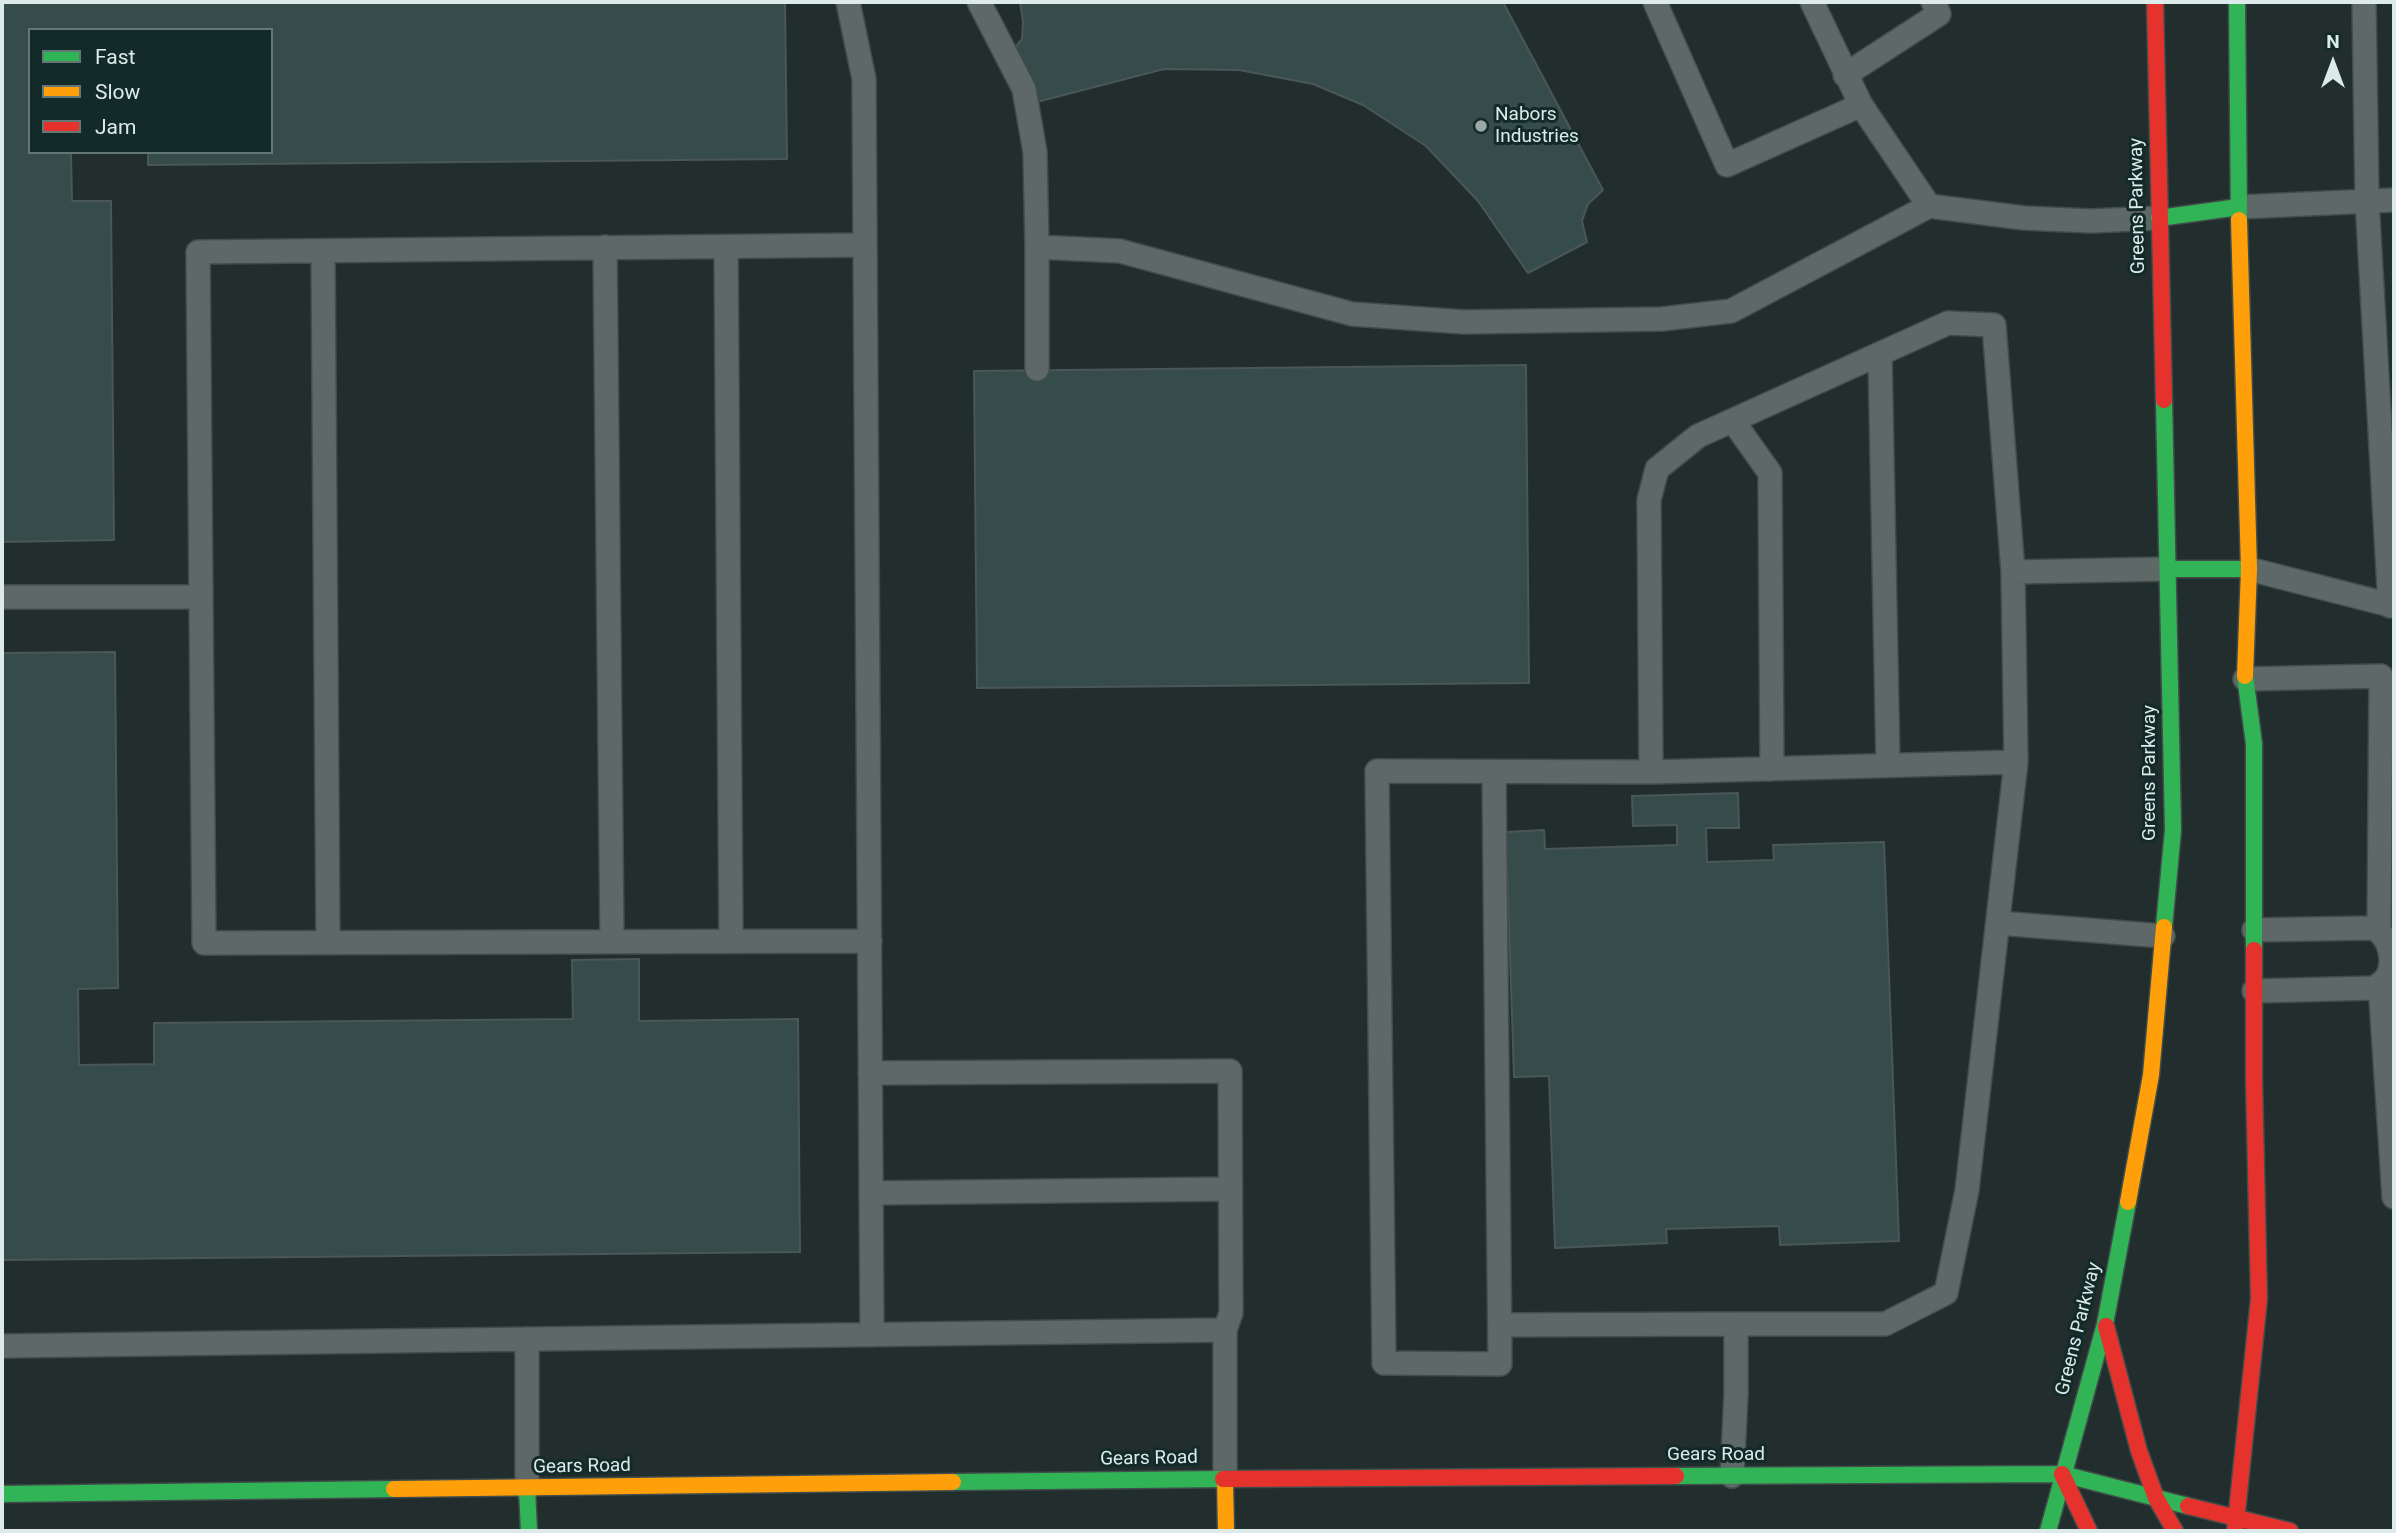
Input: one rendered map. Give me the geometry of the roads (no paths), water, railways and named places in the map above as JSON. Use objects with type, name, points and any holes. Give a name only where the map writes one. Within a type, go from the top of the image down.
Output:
[{"type":"street","name":"Greens Parkway","points":[[2048,1531],[2105,1324],[2151,1075],[2173,830],[2155,2]]},
{"type":"street","points":[[2236,1525],[2259,1299],[2254,991],[2254,744],[2245,679],[2249,569],[2239,207],[2237,2]]},
{"type":"street","points":[[2159,218],[2239,207]]},
{"type":"street","points":[[2168,569],[2249,569]]},
{"type":"street","points":[[2105,1324],[2138,1451],[2156,1498],[2175,1531]]},
{"type":"street","points":[[2062,1474],[2089,1531]]},
{"type":"street","name":"Gears Road","points":[[2,1494],[1225,1479],[2062,1474],[2156,1498],[2236,1525],[2290,1531]]},
{"type":"street","points":[[1225,1479],[1226,1531]]},
{"type":"street","points":[[527,1489],[529,1531]]},
{"type":"lane","points":[[848,2],[864,79],[872,1335]]},
{"type":"lane","points":[[979,2],[1024,89],[1035,152],[1037,369]]},
{"type":"lane","points":[[1656,2],[1727,165],[1861,105]]},
{"type":"lane","points":[[1812,2],[1861,105],[1928,206]]},
{"type":"lane","points":[[1845,75],[1939,14],[1933,2]]},
{"type":"lane","points":[[2249,569],[2392,606],[2367,200],[2364,2]]},
{"type":"lane","points":[[2239,207],[2394,200]]},
{"type":"lane","points":[[1037,247],[1120,251],[1352,314],[1464,322],[1662,319],[1731,311],[1928,206],[2024,218],[2159,218]]},
{"type":"lane","points":[[865,245],[198,252],[204,943],[870,941]]},
{"type":"lane","points":[[605,247],[612,942]]},
{"type":"lane","points":[[726,247],[731,941]]},
{"type":"lane","points":[[323,251],[328,943]]},
{"type":"lane","points":[[1500,1325],[1885,1324],[1946,1293],[1967,1190],[2016,762],[2013,572],[1994,325],[1948,323],[1698,436],[1657,468],[1649,500],[1651,772]]},
{"type":"lane","points":[[1880,354],[1888,765]]},
{"type":"lane","points":[[1733,421],[1770,473],[1772,769]]},
{"type":"lane","points":[[2013,572],[2168,569]]},
{"type":"lane","points":[[2,597],[201,597]]},
{"type":"lane","points":[[2245,679],[2381,676],[2379,930]]},
{"type":"lane","points":[[1494,772],[1500,1364],[1384,1363],[1377,771],[1651,772],[2016,762]]},
{"type":"lane","points":[[1998,923],[2163,936]]},
{"type":"lane","points":[[2254,930],[2372,928],[2379,930],[2386,939],[2390,960],[2386,978],[2374,988],[2254,991]]},
{"type":"lane","points":[[2380,984],[2391,1093],[2394,1196]]},
{"type":"lane","points":[[870,1073],[1230,1072],[1231,1313],[1225,1330],[1225,1479]]},
{"type":"lane","points":[[871,1193],[1230,1189]]},
{"type":"lane","points":[[1732,1476],[1737,1394],[1736,1324]]},
{"type":"lane","points":[[2,1346],[1225,1330]]},
{"type":"lane","points":[[527,1339],[527,1489]]},
{"type":"place","name":"Nabors Industries","points":[[1481,126]]}]
